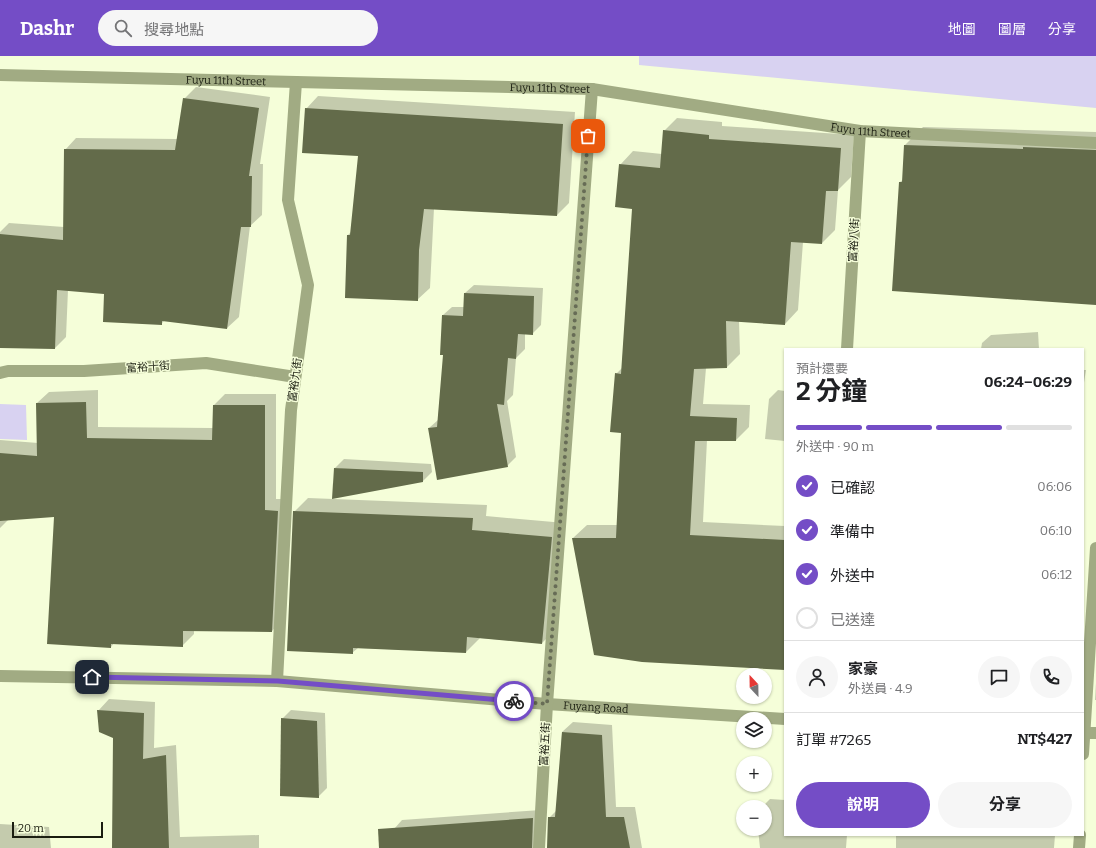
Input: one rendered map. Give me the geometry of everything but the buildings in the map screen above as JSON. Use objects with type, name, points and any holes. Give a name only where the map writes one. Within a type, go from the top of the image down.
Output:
[{"type":"street","name":"Fuyu 11th Street","points":[[0,75],[592,89],[860,131],[1096,143]]},
{"type":"street","name":"富裕九街","points":[[278,681],[290,410],[308,285],[288,200],[296,82]]},
{"type":"street","name":"富裕五街","points":[[538,848],[547,704],[592,89]]},
{"type":"street","name":"富裕八街","points":[[847,348],[860,131]]},
{"type":"street","name":"富裕十街","points":[[0,373],[8,371],[84,371],[206,363],[295,377]]},
{"type":"street","points":[[1084,750],[1088,733],[1096,548]]},
{"type":"street","name":"Fuyang Road","points":[[0,676],[278,681],[547,704],[784,719]]},
{"type":"street","points":[[1079,848],[1080,836]]},
{"type":"shaded area","points":[[639,56],[1096,56],[1096,108],[639,65]]},
{"type":"shaded area","points":[[0,404],[26,405],[27,440],[0,439]]},
{"type":"way so far","points":[[514,701],[547,704],[588,136]]},
{"type":"route","points":[[92,677],[278,681],[514,701]]}]
